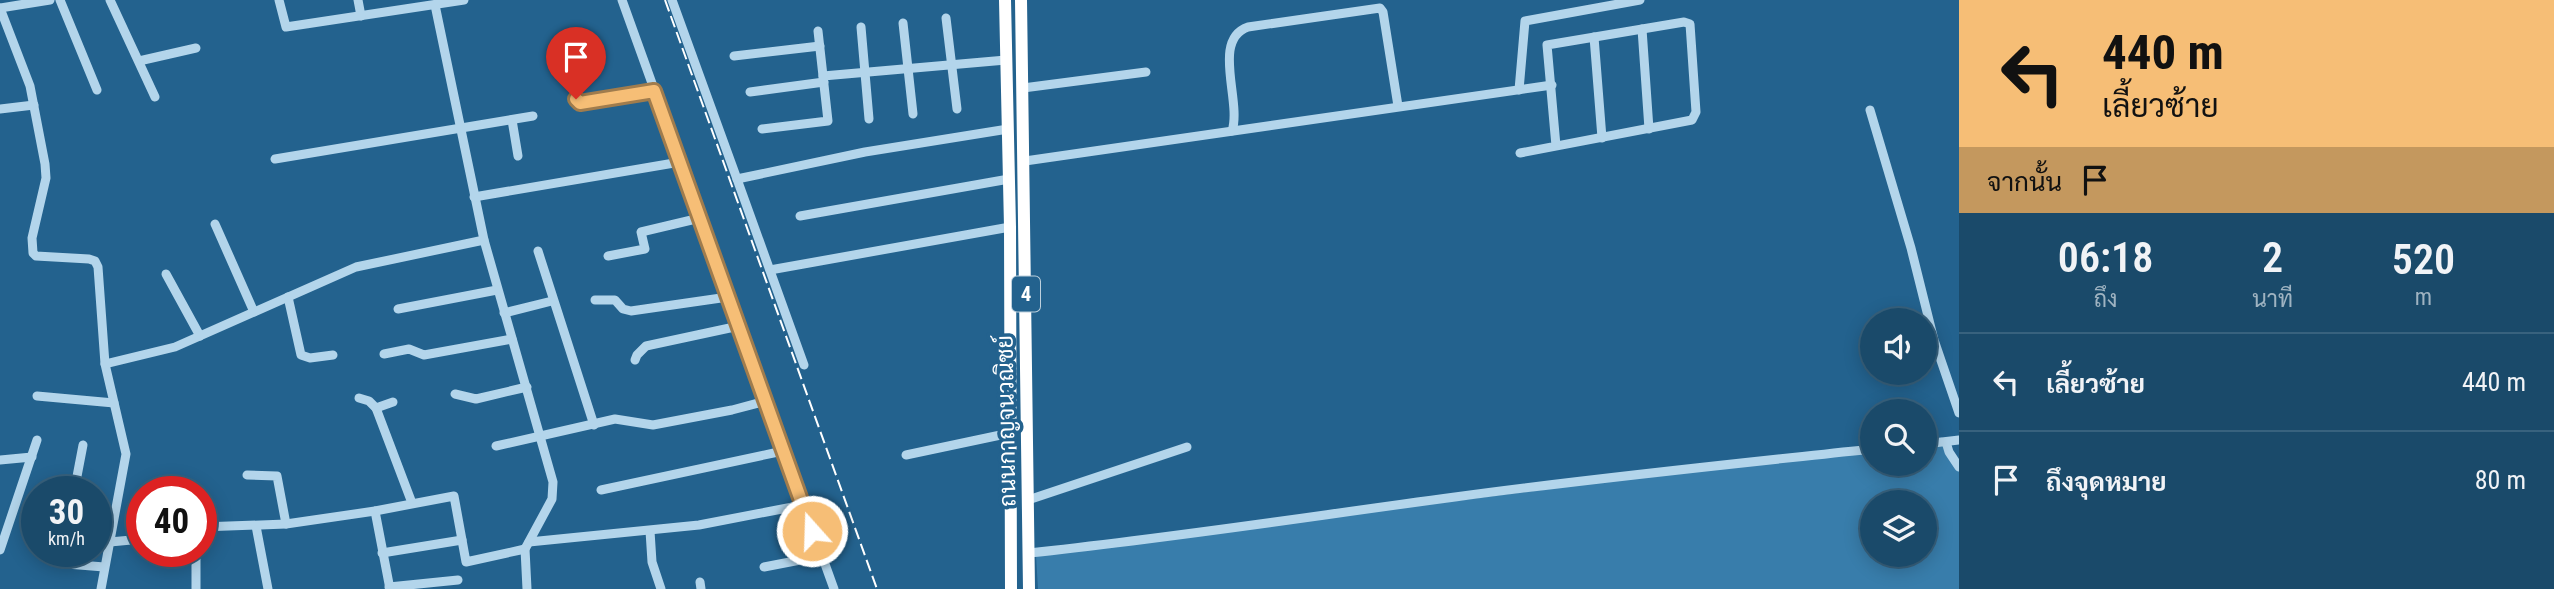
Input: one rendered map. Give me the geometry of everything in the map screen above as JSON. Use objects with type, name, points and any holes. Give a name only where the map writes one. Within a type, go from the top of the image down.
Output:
[{"type":"highway","name":"ถนนกาญจนวณิชย์","points":[[1005,0],[1010,227],[1011,589]]},
{"type":"highway","name":"ถนนกาญจนวณิชย์","points":[[1021,0],[1029,589]]},
{"type":"street","points":[[50,0],[0,8],[30,86],[46,178],[32,238],[33,253],[36,256],[94,261],[99,281],[105,364],[126,454],[112,531]]},
{"type":"street","points":[[60,0],[97,90]]},
{"type":"street","points":[[110,0],[155,97]]},
{"type":"street","points":[[279,0],[286,27],[361,16],[408,4],[435,5],[461,0]]},
{"type":"street","points":[[358,0],[361,16]]},
{"type":"street","points":[[622,0],[834,589]]},
{"type":"street","points":[[672,0],[804,365]]},
{"type":"street","points":[[1519,90],[1525,21],[1640,0]]},
{"type":"street","points":[[435,5],[484,240],[554,490],[552,499],[527,545],[527,589]]},
{"type":"street","points":[[1232,131],[1236,117],[1229,47],[1235,35],[1248,27],[1380,8],[1383,12],[1398,106]]},
{"type":"street","points":[[946,18],[957,108]]},
{"type":"street","points":[[1520,153],[1689,121],[1694,118],[1690,26],[1686,22],[1547,45],[1556,146]]},
{"type":"street","points":[[903,23],[913,114]]},
{"type":"street","points":[[861,27],[869,119]]},
{"type":"street","points":[[1642,29],[1649,129]]},
{"type":"street","points":[[762,129],[828,121],[818,31]]},
{"type":"street","points":[[1594,37],[1602,138]]},
{"type":"street","points":[[0,41],[11,38]]},
{"type":"street","points":[[734,56],[820,46]]},
{"type":"street","points":[[139,61],[196,48]]},
{"type":"street","points":[[750,92],[865,72],[1006,60]]},
{"type":"street","points":[[1023,88],[1146,72]]},
{"type":"street","points":[[1025,161],[1552,85]]},
{"type":"street","points":[[576,99],[580,103],[593,102],[654,91]]},
{"type":"street","points":[[0,109],[34,105]]},
{"type":"street","points":[[1870,110],[1911,248],[1934,340],[1959,413]]},
{"type":"street","points":[[275,159],[533,116]]},
{"type":"street","points":[[512,120],[518,156]]},
{"type":"street","points":[[737,179],[865,152],[1008,129]]},
{"type":"street","points":[[474,197],[680,162]]},
{"type":"street","points":[[800,216],[1009,179]]},
{"type":"street","points":[[608,256],[645,249],[642,232],[700,218]]},
{"type":"street","points":[[215,224],[254,312]]},
{"type":"street","points":[[770,270],[1010,227]]},
{"type":"street","points":[[105,364],[175,347],[356,267],[484,240]]},
{"type":"street","points":[[538,251],[594,425]]},
{"type":"street","points":[[166,274],[200,336]]},
{"type":"street","points":[[398,309],[497,290]]},
{"type":"street","points":[[288,297],[301,355],[310,358],[333,355]]},
{"type":"street","points":[[595,300],[615,300],[623,309],[631,311],[728,297]]},
{"type":"street","points":[[504,313],[552,301]]},
{"type":"street","points":[[635,360],[646,346],[739,326]]},
{"type":"street","points":[[384,354],[409,349],[424,355],[512,339]]},
{"type":"street","points":[[455,394],[476,399],[527,387]]},
{"type":"street","points":[[37,396],[114,402]]},
{"type":"street","points":[[359,398],[369,401],[377,409],[412,503]]},
{"type":"street","points":[[496,446],[617,419],[648,425],[658,424],[766,401]]},
{"type":"street","points":[[377,409],[393,402]]},
{"type":"street","points":[[906,455],[1010,433]]},
{"type":"street","points":[[1937,443],[1959,439]]},
{"type":"street","points":[[0,550],[37,440]]},
{"type":"street","points":[[1946,442],[1959,467]]},
{"type":"street","points":[[77,476],[83,445]]},
{"type":"street","points":[[1028,500],[1187,447]]},
{"type":"street","points":[[1029,553],[1188,535],[1609,477],[1860,450]]},
{"type":"street","points":[[601,490],[783,451]]},
{"type":"street","points":[[0,460],[32,457]]},
{"type":"street","points":[[247,475],[277,476],[286,524]]},
{"type":"street","points":[[217,527],[286,524],[454,496],[466,562],[527,545],[699,526],[803,505]]},
{"type":"street","points":[[375,511],[389,588],[458,580]]},
{"type":"street","points":[[256,526],[268,589]]},
{"type":"street","points":[[650,531],[652,562],[661,589]]},
{"type":"street","points":[[382,553],[462,540]]},
{"type":"street","points":[[764,567],[821,556]]},
{"type":"street","points":[[101,589],[104,567]]},
{"type":"street","points":[[196,567],[196,589]]},
{"type":"shaded area","points":[[1942,437],[1959,460],[1959,589],[1038,589],[1036,555],[1860,450],[1860,476],[1937,476],[1937,438]]},
{"type":"railway","points":[[665,0],[877,589]]},
{"type":"route","points":[[576,99],[580,103],[593,102],[654,91],[812,531]]}]
